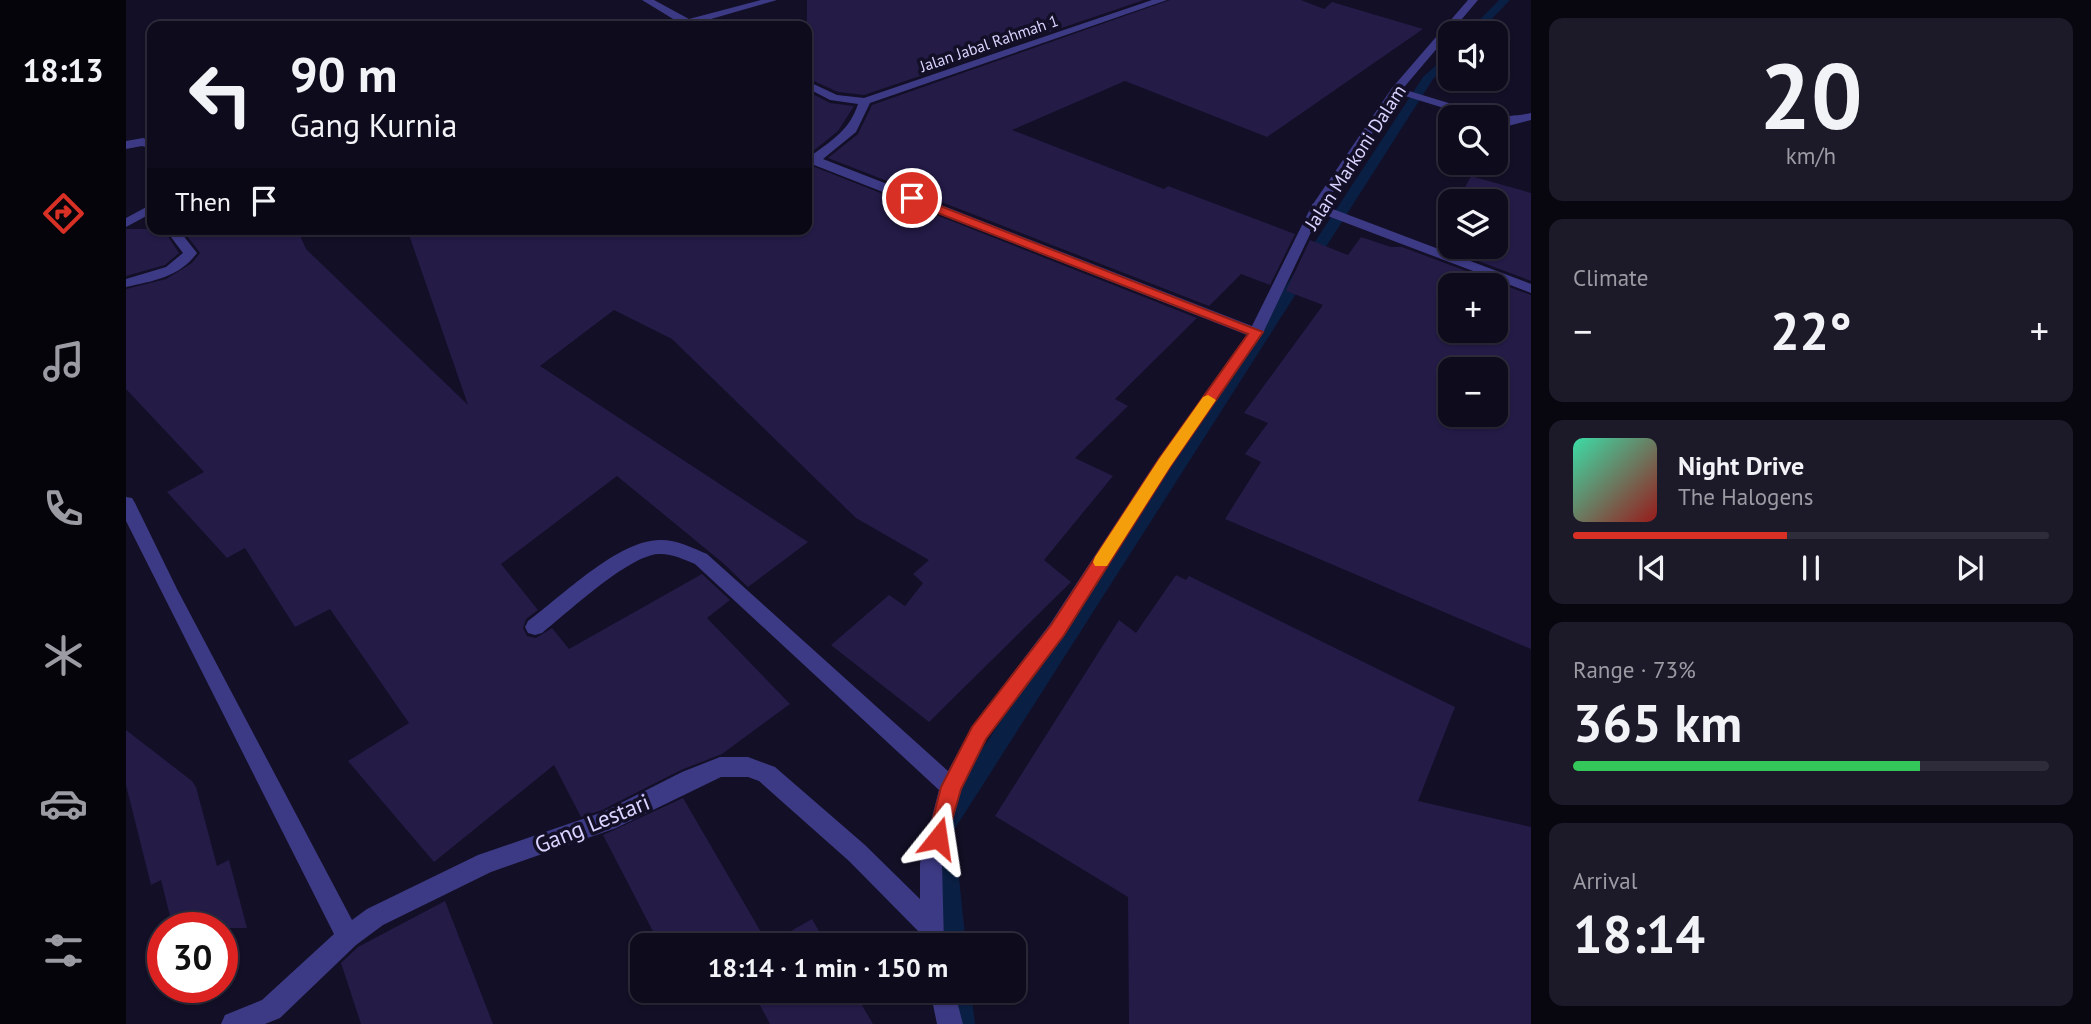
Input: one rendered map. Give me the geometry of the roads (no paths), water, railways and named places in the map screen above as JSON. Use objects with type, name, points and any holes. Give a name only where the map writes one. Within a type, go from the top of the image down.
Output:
[{"type":"street","points":[[647,0],[686,21]]},
{"type":"street","points":[[701,21],[772,0]]},
{"type":"street","name":"Jalan Jabal Rahmah 1","points":[[865,101],[1162,0]]},
{"type":"street","name":"Jalan Markoni Dalam","points":[[932,933],[931,863],[951,787],[979,733],[1057,630],[1164,463],[1256,332],[1317,207],[1396,90],[1473,0]]},
{"type":"street","points":[[812,87],[834,98],[865,101],[860,121],[854,130],[812,157]]},
{"type":"street","points":[[1396,90],[1445,105]]},
{"type":"street","points":[[1508,122],[1531,116]]},
{"type":"street","points":[[126,145],[147,143]]},
{"type":"street","points":[[812,159],[1256,332]]},
{"type":"street","points":[[1317,207],[1531,289]]},
{"type":"street","points":[[126,223],[147,211]]},
{"type":"street","points":[[126,283],[176,268],[185,262],[190,253],[176,235]]},
{"type":"street","points":[[126,503],[348,937]]},
{"type":"street","points":[[535,627],[634,552],[656,547],[678,550],[701,559],[951,787]]},
{"type":"street","name":"Gang Lestari","points":[[234,1024],[271,1009],[348,937],[375,917],[486,863],[608,821],[690,779],[720,767],[733,765],[767,774],[785,788],[857,853],[928,933]]},
{"type":"street","points":[[945,1003],[950,1024]]},
{"type":"waterway","points":[[1484,21],[1505,0]]},
{"type":"waterway","points":[[953,933],[943,828],[1429,77],[1438,68]]},
{"type":"waterway","points":[[960,1003],[962,1024]]}]
